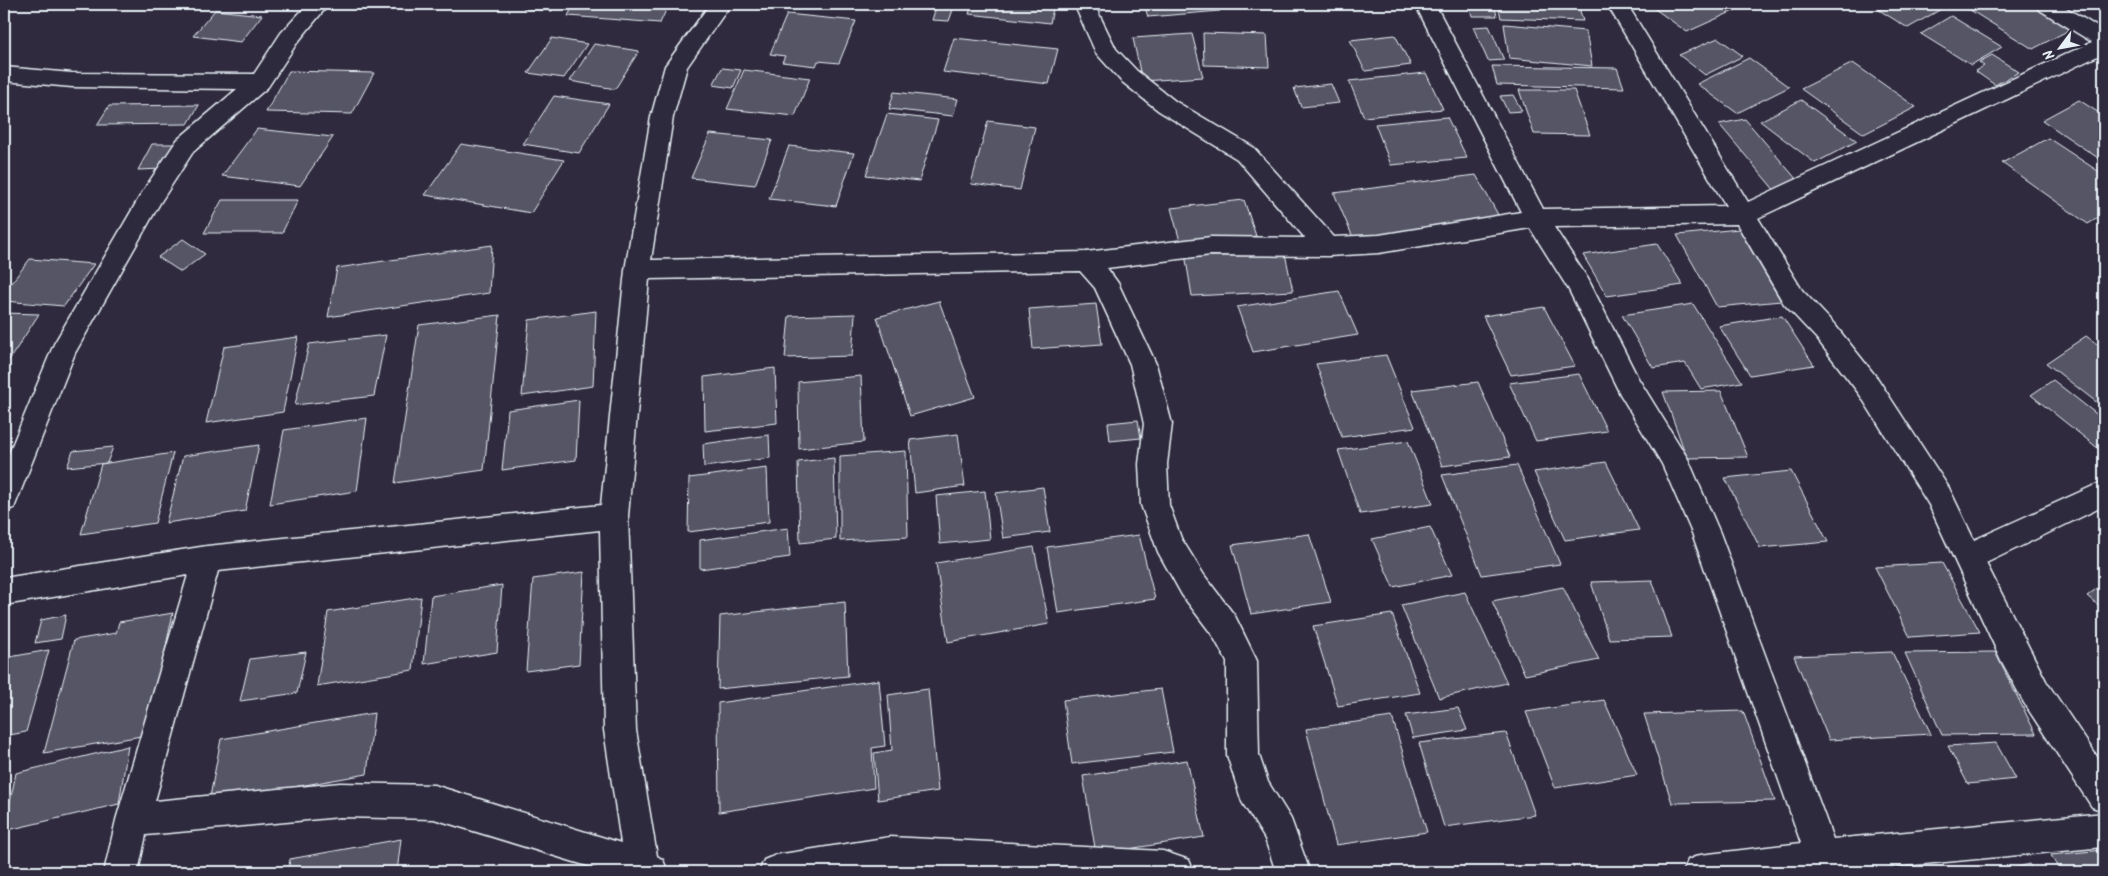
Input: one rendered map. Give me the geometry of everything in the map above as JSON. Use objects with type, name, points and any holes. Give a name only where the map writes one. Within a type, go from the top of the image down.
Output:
[{"type":"street","points":[[4,499],[63,351],[151,197],[185,146],[260,82],[289,38],[319,4]]},
{"type":"street","points":[[133,820],[340,800],[434,802],[647,869],[620,730],[614,516],[637,270],[662,117],[676,66],[722,4]]},
{"type":"street","points":[[1084,4],[1107,53],[1129,76],[1167,106],[1245,154],[1328,247]]},
{"type":"street","points":[[1425,4],[1536,218],[1579,286],[1629,386],[1674,459],[1706,533],[1823,857]]},
{"type":"street","points":[[1617,4],[1793,297],[1826,332],[1869,387],[1940,497],[2012,650],[2035,692],[2104,795]]},
{"type":"street","points":[[2045,4],[2104,40]]},
{"type":"street","points":[[637,270],[1086,261],[1211,246],[1328,247],[1378,244],[1536,218],[1743,215],[2104,45]]},
{"type":"street","points":[[4,74],[72,80],[260,82]]},
{"type":"street","points":[[1086,261],[1105,283],[1143,364],[1158,424],[1153,464],[1155,506],[1168,544],[1192,585],[1224,626],[1242,661],[1243,755],[1254,790],[1279,831],[1293,872]]},
{"type":"street","points":[[1969,557],[2104,493]]},
{"type":"street","points":[[4,591],[207,559],[614,516]]},
{"type":"street","points":[[121,872],[133,820],[207,559]]},
{"type":"street","points":[[1700,872],[1823,857],[2104,830]]},
{"type":"street","points":[[776,872],[890,854],[1163,868],[1177,872]]},
{"type":"building","points":[[526,4],[555,4],[552,11],[523,8]]},
{"type":"building","points":[[574,4],[669,4],[660,23],[568,16]]},
{"type":"building","points":[[937,4],[955,4],[949,21],[932,20]]},
{"type":"building","points":[[972,4],[1054,4],[1050,23],[969,14]]},
{"type":"building","points":[[1144,4],[1218,4],[1220,11],[1148,17]]},
{"type":"building","points":[[1469,4],[1494,4],[1497,16],[1472,16]]},
{"type":"building","points":[[1498,4],[1578,4],[1583,21],[1501,18]]},
{"type":"building","points":[[1648,4],[1749,4],[1687,32]]},
{"type":"building","points":[[1889,4],[1950,4],[1908,28],[1879,10]]},
{"type":"building","points":[[2030,4],[2071,29],[2033,49],[1962,5]]},
{"type":"building","points":[[215,10],[262,15],[241,42],[193,36]]},
{"type":"building","points":[[787,14],[856,21],[839,63],[818,61],[816,66],[782,62],[785,56],[770,54]]},
{"type":"building","points":[[1951,16],[2002,47],[1971,65],[1921,34]]},
{"type":"building","points":[[1504,24],[1586,31],[1592,66],[1509,58]]},
{"type":"building","points":[[1489,26],[1504,60],[1488,61],[1473,27]]},
{"type":"building","points":[[1203,33],[1267,35],[1269,67],[1204,65]]},
{"type":"building","points":[[1192,34],[1203,77],[1142,81],[1133,38]]},
{"type":"building","points":[[1395,35],[1411,65],[1365,71],[1350,40]]},
{"type":"building","points":[[552,38],[587,44],[564,78],[528,73]]},
{"type":"building","points":[[954,38],[1058,49],[1049,84],[943,72]]},
{"type":"building","points":[[1718,38],[1743,56],[1705,75],[1679,55]]},
{"type":"building","points":[[594,44],[639,51],[615,89],[570,81]]},
{"type":"building","points":[[1992,55],[2019,72],[1995,85],[1975,71],[1984,66],[1979,62]]},
{"type":"building","points":[[1749,58],[1789,87],[1737,113],[1697,84]]},
{"type":"building","points":[[1853,63],[1916,107],[1864,134],[1801,89]]},
{"type":"building","points":[[1492,66],[1617,68],[1624,88],[1497,85]]},
{"type":"building","points":[[722,68],[741,70],[733,88],[713,85]]},
{"type":"building","points":[[744,70],[810,78],[795,116],[727,109]]},
{"type":"building","points":[[289,71],[374,73],[352,114],[266,112]]},
{"type":"building","points":[[1426,73],[1443,109],[1364,117],[1349,81]]},
{"type":"building","points":[[1331,84],[1339,103],[1301,107],[1294,88]]},
{"type":"building","points":[[1519,90],[1574,90],[1590,135],[1534,134]]},
{"type":"building","points":[[894,92],[958,99],[953,116],[889,109]]},
{"type":"building","points":[[1513,95],[1522,111],[1508,112],[1500,96]]},
{"type":"building","points":[[554,96],[609,104],[579,153],[523,144]]},
{"type":"building","points":[[1801,100],[1857,141],[1815,163],[1760,121]]},
{"type":"building","points":[[2079,100],[2104,116],[2104,162],[2042,120]]},
{"type":"building","points":[[199,105],[188,124],[97,125],[109,106]]},
{"type":"building","points":[[887,114],[938,120],[919,181],[866,175]]},
{"type":"building","points":[[1447,117],[1467,158],[1391,165],[1375,124]]},
{"type":"building","points":[[1745,119],[1803,187],[1776,192],[1719,124]]},
{"type":"building","points":[[988,121],[1035,127],[1020,190],[971,184]]},
{"type":"building","points":[[257,129],[333,137],[300,186],[222,176]]},
{"type":"building","points":[[710,134],[772,140],[755,185],[691,178]]},
{"type":"building","points":[[2048,138],[2104,175],[2104,214],[2088,224],[2002,163]]},
{"type":"building","points":[[152,144],[177,144],[163,169],[138,170]]},
{"type":"building","points":[[461,144],[564,160],[531,213],[425,195]]},
{"type":"building","points":[[789,146],[854,153],[836,206],[769,199]]},
{"type":"building","points":[[1476,175],[1501,220],[1354,240],[1334,193]]},
{"type":"building","points":[[222,200],[298,200],[282,233],[204,233]]},
{"type":"building","points":[[1244,200],[1256,236],[1181,245],[1171,208]]},
{"type":"building","points":[[1739,229],[1781,301],[1717,307],[1677,235]]},
{"type":"building","points":[[183,239],[205,254],[181,272],[158,257]]},
{"type":"building","points":[[1657,244],[1683,285],[1607,296],[1583,255]]},
{"type":"building","points":[[492,245],[489,293],[328,317],[337,268]]},
{"type":"building","points":[[1284,249],[1293,291],[1192,296],[1185,254]]},
{"type":"building","points":[[30,259],[94,264],[64,306],[4,301],[4,292]]},
{"type":"building","points":[[1339,291],[1358,335],[1253,352],[1237,307]]},
{"type":"building","points":[[939,301],[975,397],[910,416],[877,317]]},
{"type":"building","points":[[1096,304],[1102,344],[1033,349],[1029,309]]},
{"type":"building","points":[[1693,304],[1742,382],[1701,389],[1685,363],[1653,368],[1622,315]]},
{"type":"building","points":[[1544,307],[1575,366],[1511,375],[1483,316]]},
{"type":"building","points":[[596,311],[593,386],[522,396],[529,320]]},
{"type":"building","points":[[4,313],[39,314],[4,368]]},
{"type":"building","points":[[855,314],[852,356],[785,358],[789,316]]},
{"type":"building","points":[[500,315],[484,470],[395,483],[419,325]]},
{"type":"building","points":[[1782,316],[1814,365],[1750,375],[1719,326]]},
{"type":"building","points":[[386,335],[374,396],[295,405],[309,344]]},
{"type":"building","points":[[2086,336],[2104,349],[2104,408],[2046,363]]},
{"type":"building","points":[[298,337],[283,412],[206,423],[224,347]]},
{"type":"building","points":[[1386,355],[1415,427],[1342,437],[1316,364]]},
{"type":"building","points":[[775,368],[777,423],[705,431],[704,377]]},
{"type":"building","points":[[1579,374],[1607,431],[1536,441],[1509,383]]},
{"type":"building","points":[[861,376],[864,442],[799,449],[798,382]]},
{"type":"building","points":[[2053,380],[2104,420],[2104,453],[2031,395]]},
{"type":"building","points":[[1478,382],[1510,457],[1442,466],[1412,390]]},
{"type":"building","points":[[1721,391],[1748,457],[1687,458],[1663,392]]},
{"type":"building","points":[[579,400],[576,460],[502,470],[508,410]]},
{"type":"building","points":[[367,418],[357,491],[270,504],[284,430]]},
{"type":"building","points":[[1138,420],[1141,438],[1110,441],[1108,423]]},
{"type":"building","points":[[958,434],[965,486],[915,493],[910,440]]},
{"type":"building","points":[[769,435],[770,458],[704,467],[703,444]]},
{"type":"building","points":[[1408,441],[1433,504],[1360,514],[1338,450]]},
{"type":"building","points":[[259,445],[245,511],[166,523],[183,456]]},
{"type":"building","points":[[113,447],[107,463],[67,467],[73,451]]},
{"type":"building","points":[[906,451],[908,537],[840,541],[840,456]]},
{"type":"building","points":[[173,453],[155,523],[81,534],[101,464]]},
{"type":"building","points":[[834,458],[836,539],[800,543],[798,462]]},
{"type":"building","points":[[1606,462],[1639,530],[1565,540],[1534,472]]},
{"type":"building","points":[[1517,465],[1560,564],[1482,575],[1442,475]]},
{"type":"building","points":[[767,468],[769,522],[688,532],[689,478]]},
{"type":"building","points":[[1791,471],[1828,542],[1760,548],[1725,478]]},
{"type":"building","points":[[1043,487],[1050,532],[1003,538],[996,493]]},
{"type":"building","points":[[985,491],[990,539],[940,544],[936,496]]},
{"type":"building","points":[[1430,527],[1452,575],[1393,587],[1372,539]]},
{"type":"building","points":[[788,528],[790,557],[700,569],[700,540]]},
{"type":"building","points":[[1309,534],[1331,602],[1251,614],[1232,545]]},
{"type":"building","points":[[1139,535],[1155,599],[1058,613],[1047,547]]},
{"type":"building","points":[[1034,547],[1049,624],[948,642],[936,563]]},
{"type":"building","points":[[1942,563],[1980,632],[1910,637],[1875,567]]},
{"type":"building","points":[[584,572],[579,664],[526,671],[533,579]]},
{"type":"building","points":[[1652,580],[1672,637],[1609,639],[1591,582]]},
{"type":"building","points":[[2104,583],[2104,610],[2087,596]]},
{"type":"building","points":[[502,585],[497,652],[424,664],[431,596]]},
{"type":"building","points":[[1563,587],[1599,660],[1525,675],[1492,601]]},
{"type":"building","points":[[1465,592],[1507,683],[1439,698],[1401,605]]},
{"type":"building","points":[[421,597],[413,670],[317,686],[328,612]]},
{"type":"building","points":[[845,602],[848,676],[718,689],[720,616]]},
{"type":"building","points":[[173,613],[147,735],[44,753],[74,640],[116,633],[119,622]]},
{"type":"building","points":[[1392,614],[1420,693],[1338,706],[1313,626]]},
{"type":"building","points":[[66,615],[61,639],[35,643],[41,620]]},
{"type":"building","points":[[49,650],[26,732],[4,736],[4,658]]},
{"type":"building","points":[[306,652],[297,693],[240,701],[250,659]]},
{"type":"building","points":[[1892,652],[1931,734],[1829,740],[1794,656]]},
{"type":"building","points":[[1995,652],[2036,734],[1942,735],[1905,653]]},
{"type":"building","points":[[879,680],[885,746],[872,748],[874,788],[719,812],[718,703]]},
{"type":"building","points":[[928,689],[938,791],[878,800],[874,753],[892,750],[888,695]]},
{"type":"building","points":[[1161,689],[1173,752],[1072,764],[1063,700]]},
{"type":"building","points":[[1604,700],[1637,775],[1555,788],[1526,712]]},
{"type":"building","points":[[1458,708],[1467,730],[1413,738],[1406,715]]},
{"type":"building","points":[[1743,711],[1775,801],[1672,803],[1644,714]]},
{"type":"building","points":[[374,713],[367,774],[209,802],[221,739]]},
{"type":"building","points":[[1392,717],[1427,832],[1336,845],[1306,729]]},
{"type":"building","points":[[1506,733],[1535,815],[1444,827],[1419,743]]},
{"type":"building","points":[[1996,743],[2016,779],[1968,784],[1948,746]]},
{"type":"building","points":[[128,746],[119,804],[4,831],[16,773]]},
{"type":"building","points":[[1187,760],[1204,837],[1096,854],[1083,776]]},
{"type":"building","points":[[401,839],[397,872],[288,872],[290,859]]},
{"type":"building","points":[[2104,850],[2104,872],[2060,872],[2051,855]]},
{"type":"building","points":[[2029,864],[2034,872],[2002,872]]}]
